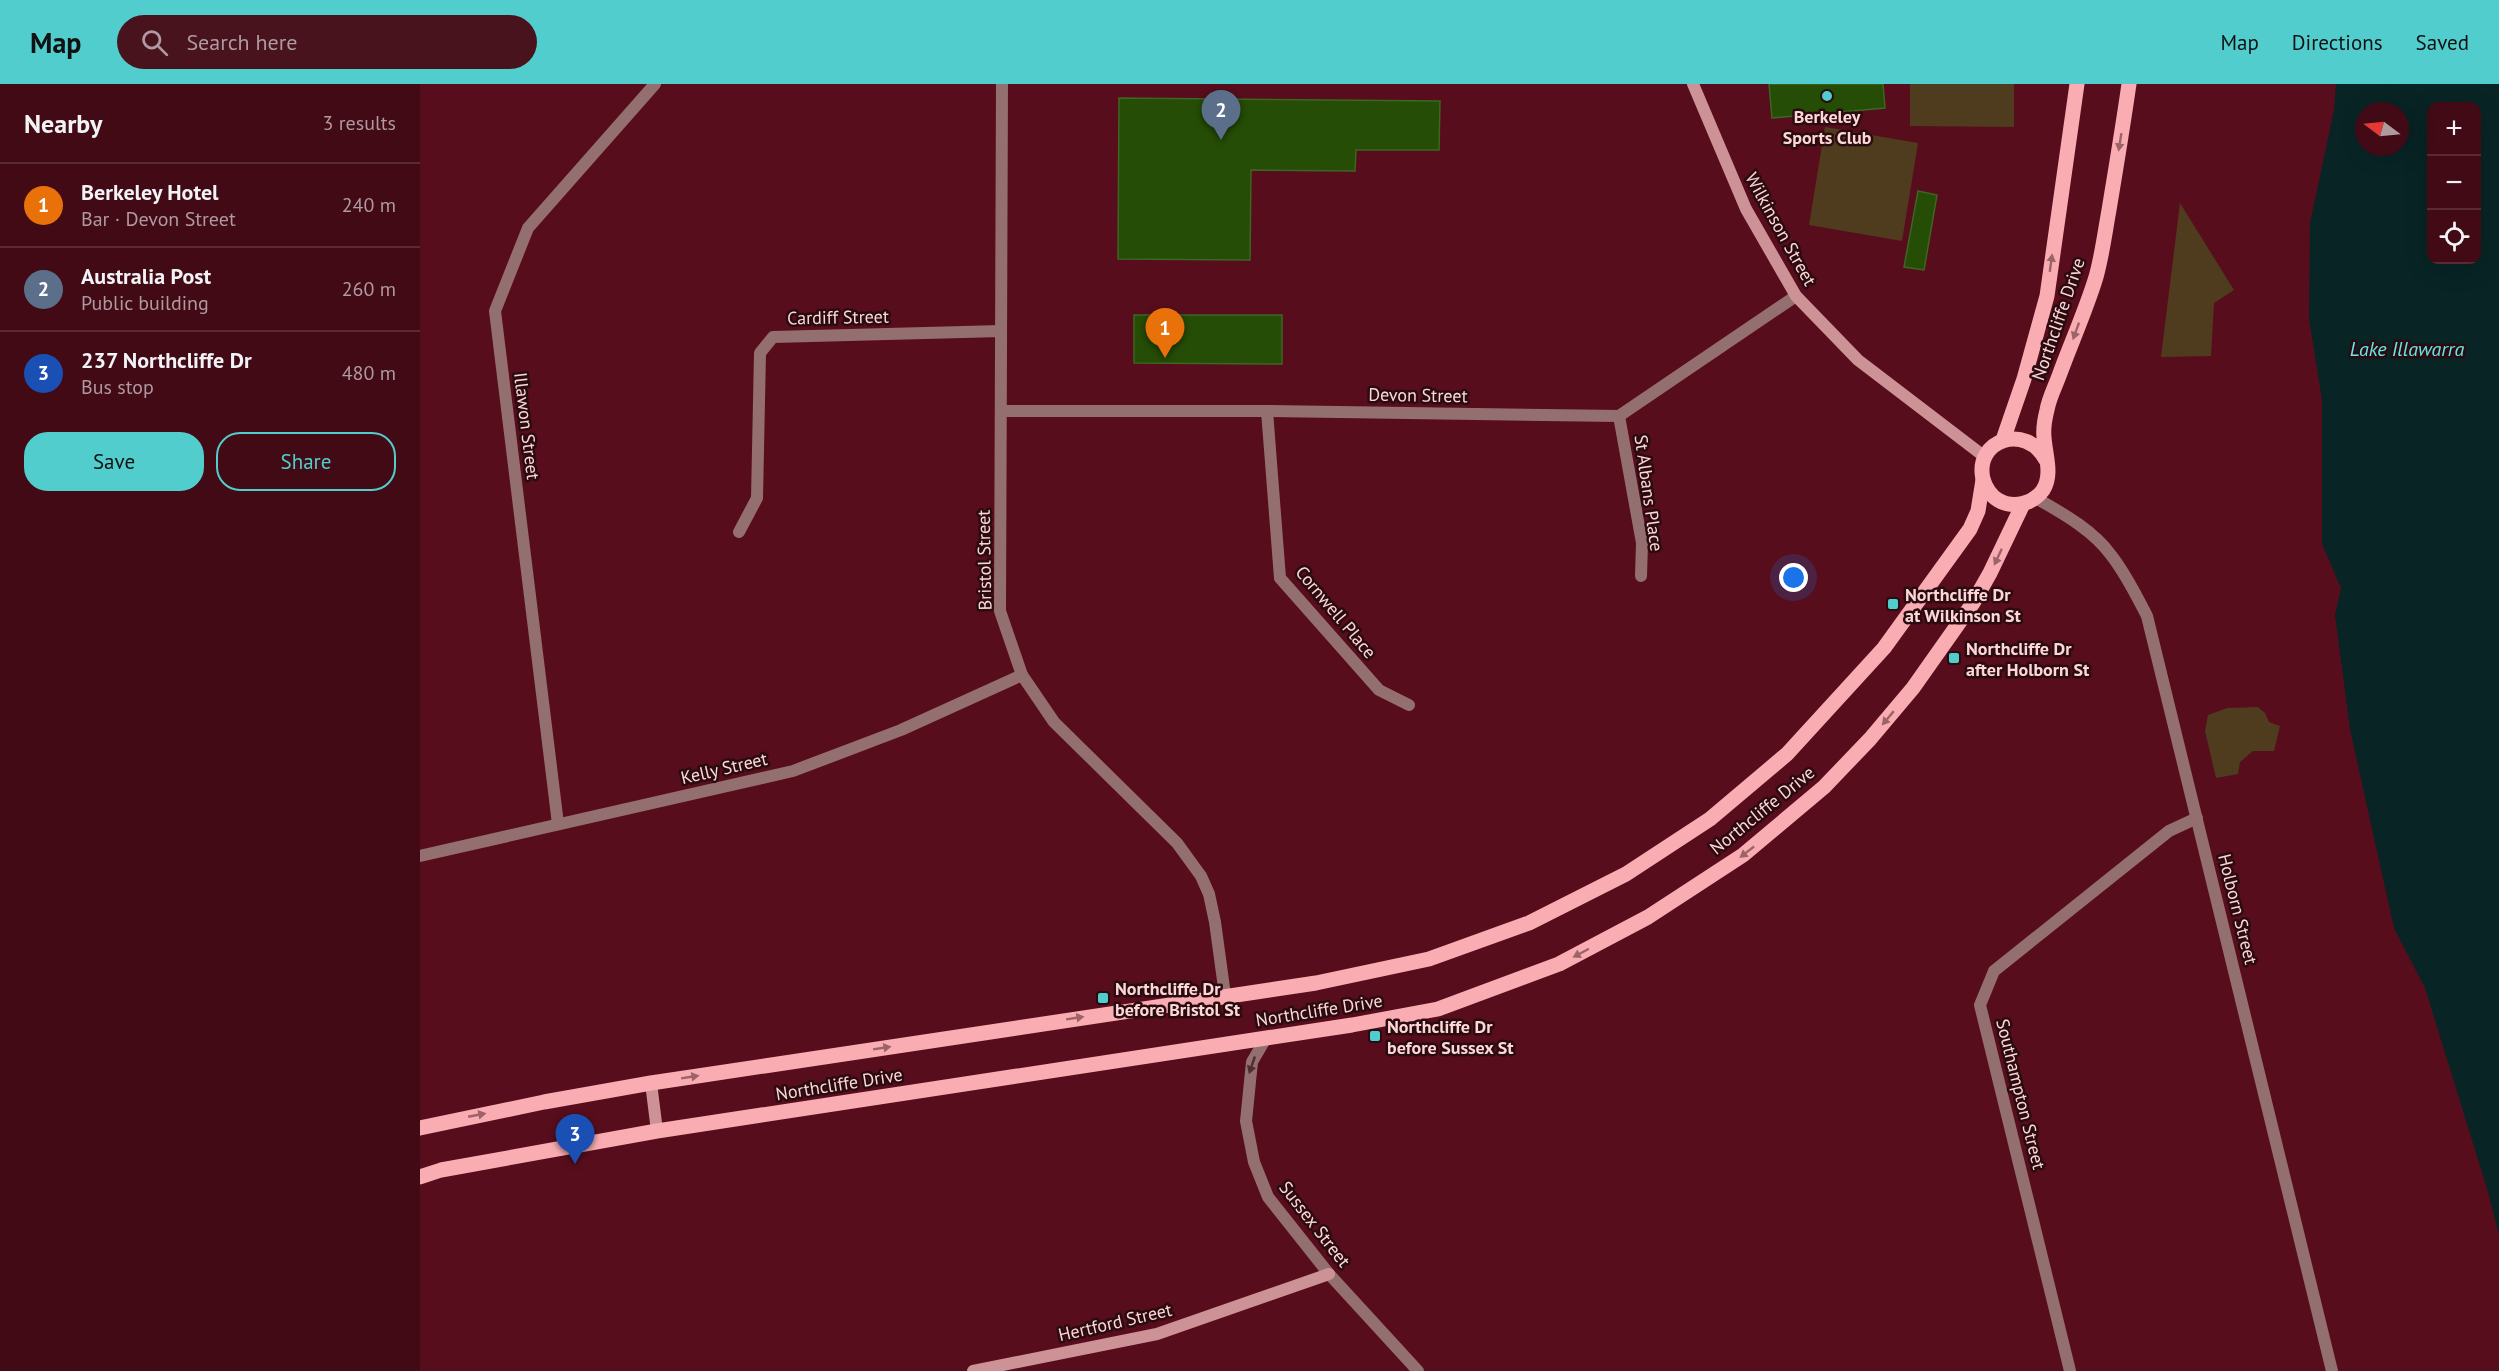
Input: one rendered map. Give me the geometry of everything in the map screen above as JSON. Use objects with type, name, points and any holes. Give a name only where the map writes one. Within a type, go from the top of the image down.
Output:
[{"type":"main road","name":"Northcliffe Drive","points":[[2003,440],[2024,380],[2047,296],[2077,84]]},
{"type":"main road","name":"Northcliffe Drive","points":[[2046,460],[2044,434],[2048,407],[2096,277],[2129,84]]},
{"type":"main road","points":[[2014,438],[2034,444],[2046,460],[2048,476],[2042,491],[2030,501],[2010,505],[1998,500],[1988,491],[1983,480],[1982,468],[1985,457],[1992,447],[2003,440],[2014,438]]},
{"type":"main road","name":"Northcliffe Drive","points":[[420,1128],[544,1102],[651,1083],[1316,983],[1429,959],[1529,923],[1626,874],[1710,819],[1787,754],[1884,648],[1970,530],[1978,511],[1983,480]]},
{"type":"main road","name":"Northcliffe Drive","points":[[420,1177],[441,1170],[657,1131],[1266,1038],[1438,1008],[1507,985],[1559,964],[1648,917],[1743,855],[1824,787],[1870,739],[1913,688],[1973,603],[2030,501]]},
{"type":"street","name":"Illawon Street","points":[[558,824],[495,311],[528,228],[655,84]]},
{"type":"street","name":"Bristol Street","points":[[1002,84],[1000,611],[1022,675],[1054,722],[1177,843],[1201,876],[1209,894],[1215,922],[1225,995]]},
{"type":"street","name":"Wilkinson Street","points":[[1693,84],[1746,209],[1796,296],[1858,360],[1985,457]]},
{"type":"street","points":[[1619,416],[1796,296]]},
{"type":"street","name":"Cardiff Street","points":[[739,532],[758,498],[760,353],[773,337],[1001,331]]},
{"type":"street","name":"Devon Street","points":[[1002,411],[1267,411],[1619,416]]},
{"type":"street","name":"Cornwell Place","points":[[1267,411],[1280,578],[1379,690],[1409,705]]},
{"type":"street","name":"St Albans Place","points":[[1619,416],[1642,543],[1641,576]]},
{"type":"street","name":"Holborn Street","points":[[2030,501],[2075,522],[2110,553],[2133,587],[2147,616],[2332,1371]]},
{"type":"street","name":"Kelly Street","points":[[420,856],[793,771],[901,730],[1022,675]]},
{"type":"street","name":"Southampton Street","points":[[2070,1371],[1980,1005],[1994,971],[2169,831],[2197,818]]},
{"type":"street","name":"Sussex Street","points":[[1266,1038],[1252,1062],[1246,1121],[1254,1162],[1268,1197],[1329,1274],[1418,1371]]},
{"type":"street","points":[[651,1083],[657,1131]]},
{"type":"street","name":"Hertford Street","points":[[974,1371],[1157,1334],[1329,1274]]},
{"type":"shaded area","points":[[1910,84],[2014,84],[2014,127],[1910,126]]},
{"type":"shaded area","points":[[1825,127],[1918,143],[1902,241],[1809,225]]},
{"type":"shaded area","points":[[2180,203],[2234,290],[2214,303],[2211,356],[2161,357]]},
{"type":"shaded area","points":[[2258,707],[2265,713],[2269,722],[2280,726],[2274,751],[2253,751],[2240,762],[2238,774],[2216,778],[2205,731],[2208,715],[2227,708]]},
{"type":"water","name":"Lake Illawarra","points":[[2336,84],[2499,84],[2499,1235],[2488,1192],[2425,988],[2394,928],[2350,729],[2335,615],[2341,588],[2322,544],[2322,400],[2309,319],[2310,223],[2334,110]]},
{"type":"building","name":"Berkeley Sports Club","points":[[1769,84],[1883,84],[1885,108],[1772,118]]},
{"type":"building","points":[[1119,98],[1440,101],[1439,150],[1356,150],[1355,171],[1251,170],[1250,260],[1118,259]]},
{"type":"building","points":[[1918,191],[1937,195],[1924,270],[1904,267]]},
{"type":"building","points":[[1134,315],[1282,315],[1282,364],[1134,363]]},
{"type":"place","name":"Berkeley Sports Club","points":[[1827,96]]},
{"type":"place","name":"Australia Post","points":[[1221,140]]},
{"type":"place","name":"Berkeley Hotel","points":[[1165,358]]},
{"type":"place","name":"Northcliffe Dr at Wilkinson St","points":[[1893,604]]},
{"type":"place","name":"Northcliffe Dr after Holborn St","points":[[1954,658]]},
{"type":"place","name":"Northcliffe Dr before Bristol St","points":[[1103,998]]},
{"type":"place","name":"Northcliffe Dr before Sussex St","points":[[1375,1036]]},
{"type":"place","name":"237 Northcliffe Dr","points":[[575,1164]]}]
